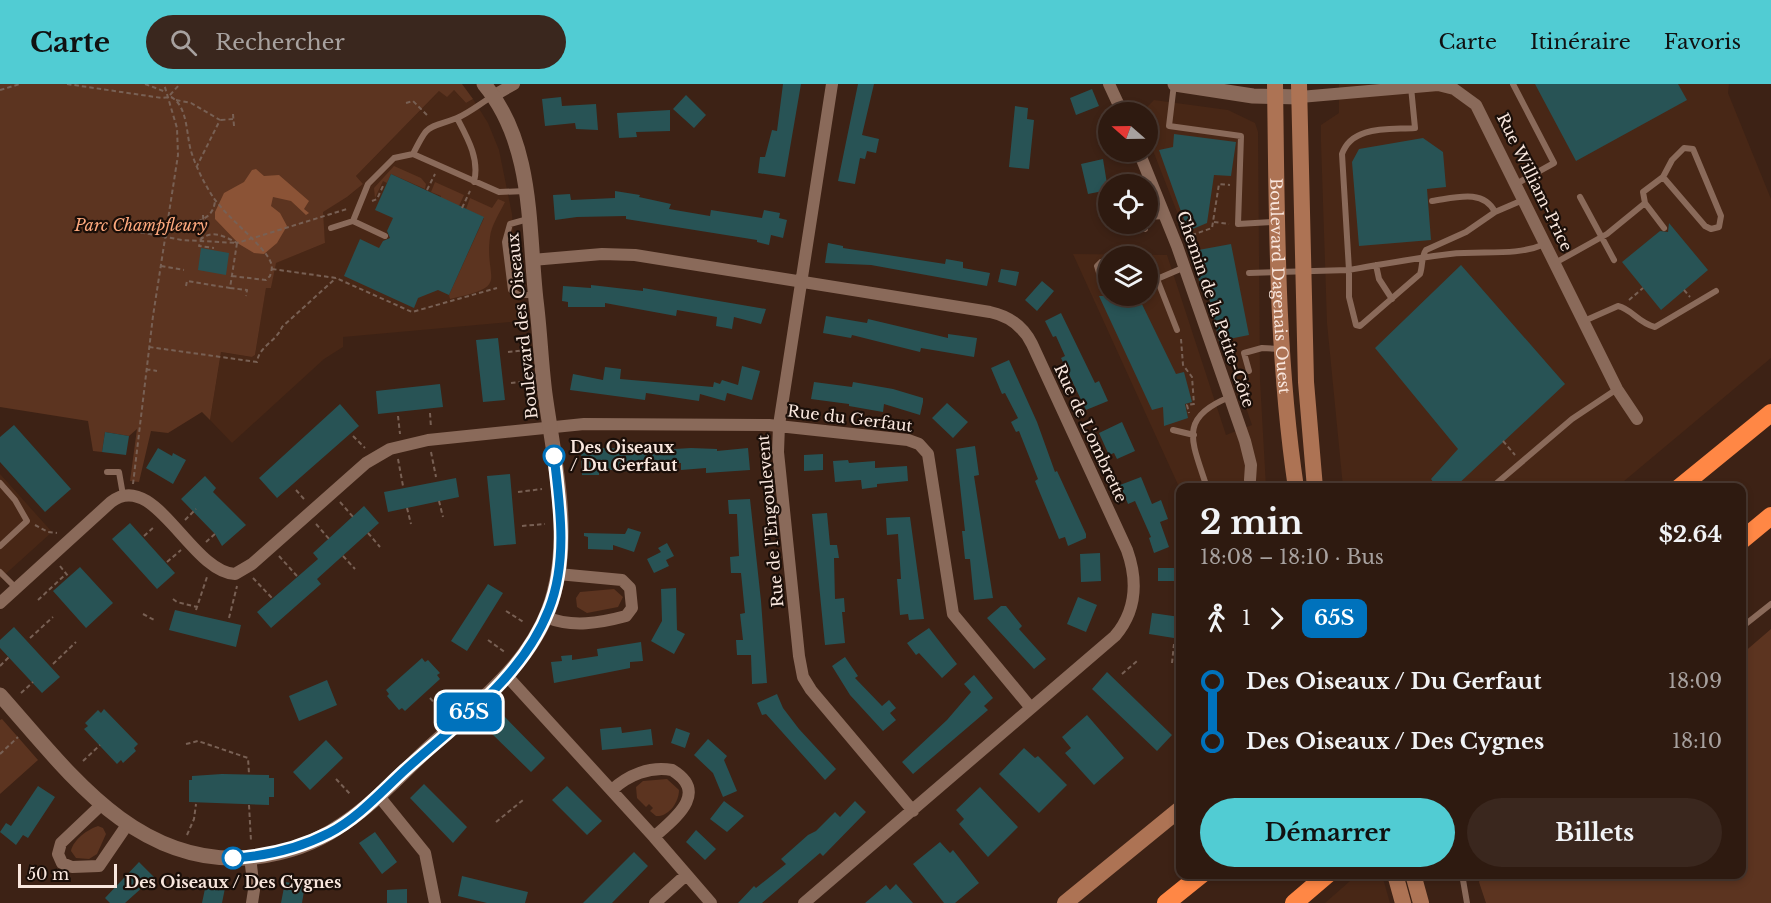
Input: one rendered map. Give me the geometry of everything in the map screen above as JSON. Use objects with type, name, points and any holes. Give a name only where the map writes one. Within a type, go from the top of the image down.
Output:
[{"type":"highway","points":[[1685,483],[1771,413]]},
{"type":"highway","points":[[1746,537],[1771,516]]},
{"type":"highway","points":[[1166,903],[1196,879]]},
{"type":"highway","points":[[1294,903],[1322,879]]},
{"type":"main road","name":"Boulevard Dagenais Ouest","points":[[1275,90],[1282,349],[1295,483]]},
{"type":"main road","name":"Boulevard Dagenais Ouest","points":[[1299,90],[1308,412],[1315,483]]},
{"type":"main road","points":[[1290,483],[1293,468]]},
{"type":"main road","points":[[1065,903],[1176,812]]},
{"type":"main road","points":[[1396,879],[1403,903]]},
{"type":"main road","points":[[1414,879],[1421,903]]},
{"type":"street","points":[[489,90],[514,84]]},
{"type":"street","name":"Rue de l'Engoulevent","points":[[832,84],[778,425],[778,452],[799,656],[803,677],[818,700],[913,811]]},
{"type":"street","points":[[1109,84],[1117,102]]},
{"type":"street","name":"Rue William-Price","points":[[1174,84],[1253,96],[1275,90],[1438,85],[1455,87],[1476,105],[1617,389],[1637,419]]},
{"type":"street","name":"Boulevard des Oiseaux","points":[[0,695],[101,805],[127,825],[153,840],[193,854],[250,857],[278,853],[322,837],[344,824],[507,676],[533,643],[546,616],[558,574],[560,512],[532,260],[527,190],[517,145],[489,90]]},
{"type":"street","name":"Chemin de la Petite-Côte","points":[[1143,162],[1185,267],[1230,397],[1250,458],[1250,480]]},
{"type":"street","name":"Rue de L'ombrette","points":[[532,260],[623,254],[996,313],[1017,324],[1032,344],[1127,550],[1133,568],[1135,590],[1130,611],[1115,636],[804,903]]},
{"type":"street","name":"Rue du Gerfaut","points":[[123,495],[135,496],[152,503],[208,564],[219,571],[235,574],[252,564],[360,467],[385,451],[428,440],[584,424],[778,425],[916,442],[926,450],[931,464],[953,614],[1031,708]]},
{"type":"street","points":[[0,603],[114,500],[123,495]]},
{"type":"street","points":[[546,616],[567,623],[581,624],[626,616],[632,608],[630,588],[622,580],[558,574]]},
{"type":"street","points":[[507,676],[612,790],[711,903]]},
{"type":"street","points":[[612,790],[629,777],[658,770],[672,770],[683,779],[689,794],[686,806],[654,837]]},
{"type":"street","points":[[378,795],[425,853],[435,903]]},
{"type":"street","points":[[101,805],[61,843],[58,854],[62,862],[72,867],[99,866],[127,825]]},
{"type":"street","points":[[250,857],[254,890],[252,903]]},
{"type":"street","points":[[655,903],[686,875]]},
{"type":"lane","points":[[1174,84],[1169,126],[1241,136],[1238,224],[1278,221]]},
{"type":"lane","points":[[1513,84],[1554,163],[1516,184]]},
{"type":"lane","points":[[1412,87],[1415,128],[1357,134],[1347,143],[1342,154],[1349,297],[1358,327],[1420,274],[1424,252],[1431,246],[1466,232],[1495,212],[1523,200]]},
{"type":"lane","points":[[413,154],[423,134],[435,123],[457,118],[489,90]]},
{"type":"lane","points":[[457,118],[472,151],[476,171],[474,182]]},
{"type":"lane","points":[[1663,177],[1705,226],[1711,229],[1719,227],[1721,216],[1693,149],[1684,148],[1678,152],[1663,177],[1643,192],[1645,203],[1664,228]]},
{"type":"lane","points":[[353,221],[368,184],[394,158],[413,154],[499,192],[527,190]]},
{"type":"lane","points":[[1432,201],[1476,196],[1490,203],[1495,212]]},
{"type":"lane","points":[[1580,197],[1614,260]]},
{"type":"lane","points":[[1555,263],[1601,238],[1645,203]]},
{"type":"lane","points":[[1158,217],[1166,216]]},
{"type":"lane","points":[[529,219],[510,224],[505,242],[511,290],[519,295],[536,295]]},
{"type":"lane","points":[[331,228],[353,221],[385,236]]},
{"type":"lane","points":[[1249,273],[1349,270],[1451,254],[1524,252],[1545,244]]},
{"type":"lane","points":[[1376,266],[1378,279],[1392,299]]},
{"type":"lane","points":[[1158,279],[1185,267]]},
{"type":"lane","points":[[1158,282],[1178,332]]},
{"type":"lane","points":[[1584,321],[1610,309],[1622,307],[1640,322],[1655,327],[1716,291]]},
{"type":"lane","points":[[1249,371],[1244,353],[1262,348],[1282,349]]},
{"type":"lane","points":[[1497,483],[1579,413],[1617,389]]},
{"type":"lane","points":[[1205,483],[1193,444],[1194,435],[1201,411],[1230,397]]},
{"type":"lane","points":[[1173,430],[1194,435]]},
{"type":"lane","points":[[107,472],[119,472],[123,495]]},
{"type":"lane","points":[[0,483],[15,500],[27,521],[0,546]]},
{"type":"lane","points":[[0,572],[16,588]]},
{"type":"lane","points":[[1746,624],[1771,604]]},
{"type":"lane","points":[[1463,879],[1467,903]]},
{"type":"path","points":[[0,90],[21,84]]},
{"type":"path","points":[[67,84],[168,97],[191,103],[220,120],[233,119]]},
{"type":"path","points":[[145,84],[166,92]]},
{"type":"path","points":[[133,482],[149,346],[178,144],[164,84]]},
{"type":"path","points":[[168,97],[180,84]]},
{"type":"path","points":[[176,100],[184,116],[197,166],[215,200],[266,253],[272,268],[266,280],[232,276]]},
{"type":"path","points":[[406,103],[413,102],[435,123]]},
{"type":"path","points":[[233,114],[234,126]]},
{"type":"path","points":[[197,166],[220,120]]},
{"type":"path","points":[[427,190],[431,181]]},
{"type":"path","points":[[1192,235],[1212,228],[1220,184]]},
{"type":"path","points":[[376,199],[382,186],[385,187]]},
{"type":"path","points":[[462,208],[467,197]]},
{"type":"path","points":[[168,222],[181,224],[203,220],[212,212],[215,200]]},
{"type":"path","points":[[133,231],[237,243],[359,206]]},
{"type":"path","points":[[203,215],[204,231],[199,246],[213,249],[214,241]]},
{"type":"path","points":[[1213,222],[1238,224]]},
{"type":"path","points":[[200,240],[211,234],[223,236],[237,243]]},
{"type":"path","points":[[230,288],[237,243]]},
{"type":"path","points":[[161,266],[184,270]]},
{"type":"path","points":[[272,268],[336,278],[412,312],[497,288]]},
{"type":"path","points":[[149,346],[257,362],[258,353],[279,333],[282,327],[336,278]]},
{"type":"path","points":[[186,286],[187,281],[230,288],[247,291],[246,296]]},
{"type":"path","points":[[217,291],[218,286]]},
{"type":"path","points":[[1622,307],[1642,288]]},
{"type":"path","points":[[1178,332],[1184,346],[1184,369],[1192,376],[1194,404],[1187,405],[1190,417]]},
{"type":"path","points":[[508,352],[527,350]]},
{"type":"path","points":[[146,369],[157,371]]},
{"type":"path","points":[[511,383],[531,381]]},
{"type":"path","points":[[430,413],[431,428]]},
{"type":"path","points":[[398,416],[400,434]]},
{"type":"path","points":[[353,436],[365,448]]},
{"type":"path","points":[[1503,441],[1510,449]]},
{"type":"path","points":[[431,452],[436,477]]},
{"type":"path","points":[[398,459],[403,486]]},
{"type":"path","points":[[518,492],[542,489]]},
{"type":"path","points":[[296,490],[305,500]]},
{"type":"path","points":[[339,501],[354,518]]},
{"type":"path","points":[[439,501],[443,517]]},
{"type":"path","points":[[407,508],[411,524]]},
{"type":"path","points":[[185,520],[196,509]]},
{"type":"path","points":[[27,521],[48,532],[58,532]]},
{"type":"path","points":[[315,522],[330,540]]},
{"type":"path","points":[[144,536],[157,524]]},
{"type":"path","points":[[522,526],[545,524]]},
{"type":"path","points":[[205,542],[217,532]]},
{"type":"path","points":[[368,533],[380,547]]},
{"type":"path","points":[[167,562],[181,550]]},
{"type":"path","points":[[278,555],[297,576]]},
{"type":"path","points":[[343,556],[355,570]]},
{"type":"path","points":[[38,600],[67,575],[58,565]]},
{"type":"path","points":[[173,598],[177,602],[197,609],[207,577]]},
{"type":"path","points":[[253,577],[272,598]]},
{"type":"path","points":[[229,618],[237,584]]},
{"type":"path","points":[[506,611],[525,623]]},
{"type":"path","points":[[143,614],[156,621]]},
{"type":"path","points":[[30,638],[53,617]]},
{"type":"path","points":[[488,640],[506,653]]},
{"type":"path","points":[[53,664],[76,642]]},
{"type":"path","points":[[1172,663],[1174,644]]},
{"type":"path","points":[[0,666],[10,656]]},
{"type":"path","points":[[1122,674],[1137,661]]},
{"type":"path","points":[[21,693],[33,682]]},
{"type":"path","points":[[430,698],[443,713]]},
{"type":"path","points":[[0,753],[18,737]]},
{"type":"path","points":[[186,744],[198,741],[248,758],[249,774]]},
{"type":"path","points":[[83,761],[100,745]]},
{"type":"path","points":[[336,779],[351,795]]},
{"type":"path","points":[[496,822],[523,800]]},
{"type":"path","points":[[187,836],[196,813],[196,804]]},
{"type":"path","points":[[249,805],[251,841]]},
{"type":"shaded area","points":[[1339,84],[1729,84],[1728,93],[1771,199],[1771,358],[1622,483],[1343,483],[1327,323],[1321,142],[1321,125],[1339,113]]},
{"type":"shaded area","points":[[454,90],[466,103],[473,99],[488,123],[499,150],[512,214],[522,321],[343,337],[343,347],[324,359],[232,443],[210,420],[221,352],[252,357],[255,355],[266,287],[271,288],[275,263],[325,243],[322,212],[363,184],[356,176],[439,91]]},
{"type":"shaded area","points":[[1154,100],[1228,110],[1255,123],[1258,132],[1260,380],[1266,483],[1177,483],[1073,254],[1098,254],[1098,306],[1158,306],[1158,255],[1167,255],[1226,435],[1252,425],[1190,245],[1157,162],[1158,102],[1152,102]]},
{"type":"shaded area","points":[[256,169],[264,176],[279,175],[309,201],[304,209],[309,213],[306,215],[291,201],[273,197],[271,206],[280,213],[287,226],[277,243],[264,254],[254,253],[239,244],[215,219],[215,212],[224,193],[244,182],[252,170]]},
{"type":"shaded area","points":[[0,474],[52,532],[0,579]]},
{"type":"shaded area","points":[[1352,879],[1383,879],[1390,903],[1325,903]]},
{"type":"green space","name":"Parc Champfleury","points":[[0,84],[462,84],[473,99],[466,103],[454,90],[447,97],[439,91],[356,176],[363,184],[323,212],[325,243],[276,263],[271,288],[266,288],[255,355],[252,357],[221,352],[210,420],[202,412],[168,433],[151,431],[139,482],[130,481],[137,429],[129,436],[105,432],[102,452],[93,451],[88,421],[0,407]]},
{"type":"green space","points":[[394,166],[421,178],[426,184],[425,189],[391,174],[387,183],[383,181],[375,198],[374,188]]},
{"type":"green space","points":[[435,182],[464,195],[459,206],[438,205],[441,196],[431,192]]},
{"type":"green space","points":[[470,198],[492,208],[498,199],[505,202],[491,233],[489,252],[491,280],[482,290],[450,299],[449,295],[484,218],[466,209]]},
{"type":"green space","points":[[614,589],[623,597],[618,607],[587,613],[577,607],[576,598],[580,592]]},
{"type":"green space","points":[[1771,629],[1771,903],[1486,903],[1479,882],[1480,879],[1746,879],[1746,651]]},
{"type":"green space","points":[[2,719],[38,760],[0,794],[0,720]]},
{"type":"green space","points":[[667,779],[679,790],[677,799],[669,811],[656,816],[650,811],[653,808],[649,804],[646,807],[637,798],[636,787],[643,781]]},
{"type":"green space","points":[[98,826],[103,828],[106,834],[97,854],[89,859],[76,858],[71,851],[72,847],[86,832]]},
{"type":"building","points":[[783,84],[801,84],[785,177],[758,173],[760,157],[765,157],[772,130],[777,131]]},
{"type":"building","points":[[858,84],[874,84],[862,135],[879,139],[876,153],[867,151],[865,159],[860,158],[855,184],[838,181]]},
{"type":"building","points":[[1535,84],[1678,84],[1687,100],[1576,161]]},
{"type":"building","points":[[1092,89],[1098,106],[1076,115],[1070,98]]},
{"type":"building","points":[[686,95],[706,115],[694,128],[673,109]]},
{"type":"building","points":[[561,97],[562,106],[596,104],[598,130],[576,129],[575,123],[545,126],[542,99]]},
{"type":"building","points":[[1015,106],[1028,108],[1027,119],[1034,120],[1029,169],[1009,167]]},
{"type":"building","points":[[670,110],[670,131],[636,132],[637,137],[619,138],[617,113]]},
{"type":"building","points":[[1174,134],[1236,142],[1231,176],[1214,175],[1207,223],[1188,231],[1159,150],[1173,147]]},
{"type":"building","points":[[1423,138],[1443,152],[1446,187],[1427,189],[1431,240],[1359,246],[1352,162],[1359,149]]},
{"type":"building","points":[[1098,160],[1103,162],[1105,174],[1098,174],[1098,192],[1088,194],[1081,164]]},
{"type":"building","points":[[391,174],[484,217],[449,295],[438,290],[418,298],[414,308],[344,276],[360,239],[379,248],[383,241],[390,238],[387,231],[393,218],[375,210]]},
{"type":"building","points":[[615,191],[671,204],[669,209],[710,216],[711,210],[762,218],[764,210],[780,213],[779,218],[787,220],[783,238],[771,235],[769,245],[757,242],[757,240],[626,219],[626,216],[555,220],[553,195],[570,194],[571,200],[615,198]]},
{"type":"building","points":[[1669,223],[1708,270],[1661,310],[1622,262],[1660,231],[1668,232]]},
{"type":"building","points":[[828,243],[843,246],[843,248],[945,264],[946,259],[963,262],[963,268],[990,273],[987,286],[871,265],[825,263]]},
{"type":"building","points":[[1231,244],[1249,335],[1219,341],[1205,280],[1199,281],[1193,251]]},
{"type":"building","points":[[201,248],[229,253],[226,275],[198,270]]},
{"type":"building","points":[[1461,265],[1565,384],[1459,483],[1434,483],[1431,479],[1458,449],[1375,348]]},
{"type":"building","points":[[1001,269],[1019,272],[1016,286],[998,282]]},
{"type":"building","points":[[1042,281],[1054,291],[1037,311],[1025,300]]},
{"type":"building","points":[[591,285],[643,291],[643,288],[766,309],[761,324],[734,317],[732,329],[716,326],[717,317],[677,310],[676,316],[605,303],[605,307],[568,307],[568,302],[562,301],[563,286],[591,288]]},
{"type":"building","points":[[1104,306],[1143,306],[1176,374],[1184,372],[1192,402],[1185,404],[1188,418],[1164,426],[1163,407],[1152,410]]},
{"type":"building","points":[[1061,313],[1095,383],[1099,381],[1108,401],[1086,410],[1061,358],[1065,356],[1056,336],[1053,337],[1045,321]]},
{"type":"building","points":[[826,316],[867,323],[868,319],[948,338],[948,334],[977,338],[974,357],[921,348],[920,352],[852,335],[851,338],[823,333]]},
{"type":"building","points":[[498,338],[505,400],[483,402],[476,340]]},
{"type":"building","points":[[1009,360],[1037,422],[1055,472],[1057,471],[1086,534],[1086,538],[1068,546],[1065,537],[1059,539],[1035,481],[1038,479],[1019,431],[1016,432],[1011,422],[1018,418],[1005,393],[1002,394],[991,368]]},
{"type":"building","points":[[742,366],[760,371],[752,400],[727,393],[725,401],[700,394],[699,401],[646,393],[645,400],[570,390],[573,374],[603,380],[605,367],[621,369],[620,379],[713,387],[714,382],[720,384],[722,380],[738,385]]},
{"type":"building","points":[[814,382],[852,387],[853,382],[893,389],[923,398],[920,415],[884,404],[883,412],[849,406],[849,404],[811,399]]},
{"type":"building","points":[[440,384],[443,407],[378,414],[376,391]]},
{"type":"building","points":[[947,403],[968,422],[953,438],[932,418]]},
{"type":"building","points":[[340,404],[359,426],[277,498],[259,478]]},
{"type":"building","points":[[1122,422],[1135,451],[1117,459],[1114,453],[1109,455],[1099,433]]},
{"type":"building","points":[[14,425],[71,489],[45,512],[0,462],[0,437]]},
{"type":"building","points":[[105,432],[129,436],[126,455],[102,452]]},
{"type":"building","points":[[975,446],[979,475],[974,476],[993,598],[974,600],[970,559],[965,559],[962,531],[965,531],[956,449]]},
{"type":"building","points":[[158,448],[172,456],[173,453],[186,460],[173,484],[146,468]]},
{"type":"building","points":[[691,448],[717,449],[717,451],[748,448],[750,470],[706,473],[706,468],[681,470],[681,463],[647,466],[647,473],[599,469],[599,475],[582,475],[581,449],[658,450]]},
{"type":"building","points":[[823,454],[823,470],[804,471],[804,455]]},
{"type":"building","points":[[848,460],[849,463],[875,461],[875,468],[907,466],[908,481],[877,484],[877,487],[862,489],[861,480],[835,482],[833,461]]},
{"type":"building","points":[[510,474],[516,544],[494,546],[487,476]]},
{"type":"building","points":[[205,476],[216,488],[213,492],[246,525],[222,546],[215,534],[181,499]]},
{"type":"building","points":[[1141,477],[1152,504],[1161,500],[1168,519],[1160,522],[1169,547],[1154,553],[1149,538],[1151,537],[1135,501],[1128,504],[1120,485]]},
{"type":"building","points":[[456,478],[459,497],[388,512],[384,492]]},
{"type":"building","points":[[750,499],[767,683],[752,684],[751,655],[737,655],[736,640],[743,640],[740,614],[745,613],[741,573],[731,573],[730,557],[739,556],[737,514],[729,514],[728,500]]},
{"type":"building","points":[[364,506],[379,523],[317,579],[321,584],[271,628],[257,612],[318,559],[313,553]]},
{"type":"building","points":[[827,513],[830,545],[837,545],[839,558],[834,558],[835,599],[844,598],[845,612],[842,612],[845,643],[825,645],[812,514]]},
{"type":"building","points":[[910,517],[924,619],[909,620],[908,614],[900,615],[897,579],[901,579],[898,534],[887,535],[886,518]]},
{"type":"building","points":[[130,523],[175,573],[157,589],[112,539]]},
{"type":"building","points":[[628,528],[641,532],[634,552],[613,545],[613,550],[588,549],[588,537],[584,536],[584,533],[625,534]]},
{"type":"building","points":[[667,543],[674,556],[666,560],[669,566],[654,573],[647,559],[661,552],[658,548]]},
{"type":"building","points":[[1100,553],[1101,581],[1081,582],[1080,554]]},
{"type":"building","points":[[80,567],[113,603],[86,628],[53,591]]},
{"type":"building","points":[[1158,568],[1176,568],[1176,581],[1158,581]]},
{"type":"building","points":[[488,584],[503,593],[467,651],[451,641]]},
{"type":"building","points":[[676,588],[677,630],[685,634],[674,654],[651,641],[662,621],[661,589]]},
{"type":"building","points":[[1078,597],[1097,605],[1086,632],[1067,624]]},
{"type":"building","points":[[1001,606],[1006,606],[1022,626],[1019,629],[1046,659],[1034,669],[987,618]]},
{"type":"building","points":[[175,610],[241,625],[236,647],[169,630]]},
{"type":"building","points":[[1152,613],[1176,616],[1176,638],[1149,634]]},
{"type":"building","points":[[14,627],[60,677],[42,693],[0,648],[0,640]]},
{"type":"building","points":[[929,628],[957,664],[942,678],[919,653],[916,655],[907,643]]},
{"type":"building","points":[[641,642],[643,661],[630,662],[630,668],[554,683],[551,662],[562,661],[561,656],[572,655],[572,660],[598,656],[597,649]]},
{"type":"building","points":[[845,657],[858,676],[855,678],[882,706],[889,700],[896,708],[890,713],[896,720],[883,731],[850,695],[832,666]]},
{"type":"building","points":[[422,658],[425,662],[428,660],[440,673],[437,675],[440,679],[405,711],[402,708],[399,710],[387,696],[389,694],[386,690]]},
{"type":"building","points":[[1107,672],[1172,735],[1157,751],[1092,689]]},
{"type":"building","points":[[974,675],[993,698],[984,706],[988,710],[913,774],[902,762],[947,720],[971,692],[964,684]]},
{"type":"building","points":[[327,680],[337,705],[299,721],[289,696]]},
{"type":"building","points":[[777,694],[783,708],[799,729],[836,769],[825,780],[766,714],[762,715],[757,703]]},
{"type":"building","points":[[104,709],[138,744],[134,748],[136,751],[123,763],[121,760],[117,764],[84,729],[88,726],[85,723],[98,710],[101,713]]},
{"type":"building","points":[[502,714],[545,758],[531,772],[487,729]]},
{"type":"building","points":[[1087,715],[1124,758],[1094,785],[1065,753],[1071,748],[1062,737]]},
{"type":"building","points":[[621,727],[622,733],[651,729],[653,745],[602,750],[600,729]]},
{"type":"building","points":[[676,728],[690,733],[685,748],[671,743]]},
{"type":"building","points":[[708,739],[727,756],[724,760],[737,791],[723,797],[713,773],[694,755]]},
{"type":"building","points":[[326,740],[343,758],[310,790],[293,772]]},
{"type":"building","points":[[1024,748],[1035,758],[1038,756],[1067,785],[1039,813],[999,774]]},
{"type":"building","points":[[269,775],[269,778],[274,778],[274,797],[269,797],[269,805],[189,802],[189,780],[192,780],[192,776]]},
{"type":"building","points":[[424,784],[467,827],[453,843],[410,798]]},
{"type":"building","points":[[38,786],[55,797],[28,838],[23,835],[16,845],[0,832],[6,823],[11,826]]},
{"type":"building","points":[[567,786],[602,821],[587,835],[552,800]]},
{"type":"building","points":[[980,787],[1018,827],[988,857],[959,824],[964,819],[956,810]]},
{"type":"building","points":[[724,801],[744,816],[727,832],[710,819]]},
{"type":"building","points":[[855,801],[866,812],[823,856],[820,853],[762,903],[738,903],[754,886],[756,888],[786,864],[781,859],[808,835],[816,831],[835,812],[840,817]]},
{"type":"building","points":[[696,830],[716,849],[705,860],[686,842]]},
{"type":"building","points":[[375,832],[397,862],[382,874],[359,843]]},
{"type":"building","points":[[940,842],[950,853],[953,850],[979,883],[955,903],[944,903],[913,864]]},
{"type":"building","points":[[634,852],[648,866],[612,903],[583,903]]},
{"type":"building","points":[[139,862],[154,877],[125,903],[110,903],[105,898]]},
{"type":"building","points":[[462,876],[528,892],[525,903],[487,903],[458,896]]},
{"type":"building","points":[[285,882],[305,885],[302,903],[281,903]]},
{"type":"building","points":[[206,884],[225,888],[222,903],[202,903]]},
{"type":"building","points":[[896,884],[913,903],[865,903],[886,885],[890,890]]},
{"type":"building","points":[[407,889],[407,903],[387,903],[387,890]]},
{"type":"bus line","name":"65S","points":[[233,858],[258,857],[292,849],[322,837],[344,824],[487,696],[521,659],[533,643],[546,616],[558,577],[561,547],[554,456]]},
{"type":"place","name":"Des Oiseaux / Du Gerfaut","points":[[554,456]]},
{"type":"place","name":"Des Oiseaux / Des Cygnes","points":[[233,858]]}]
